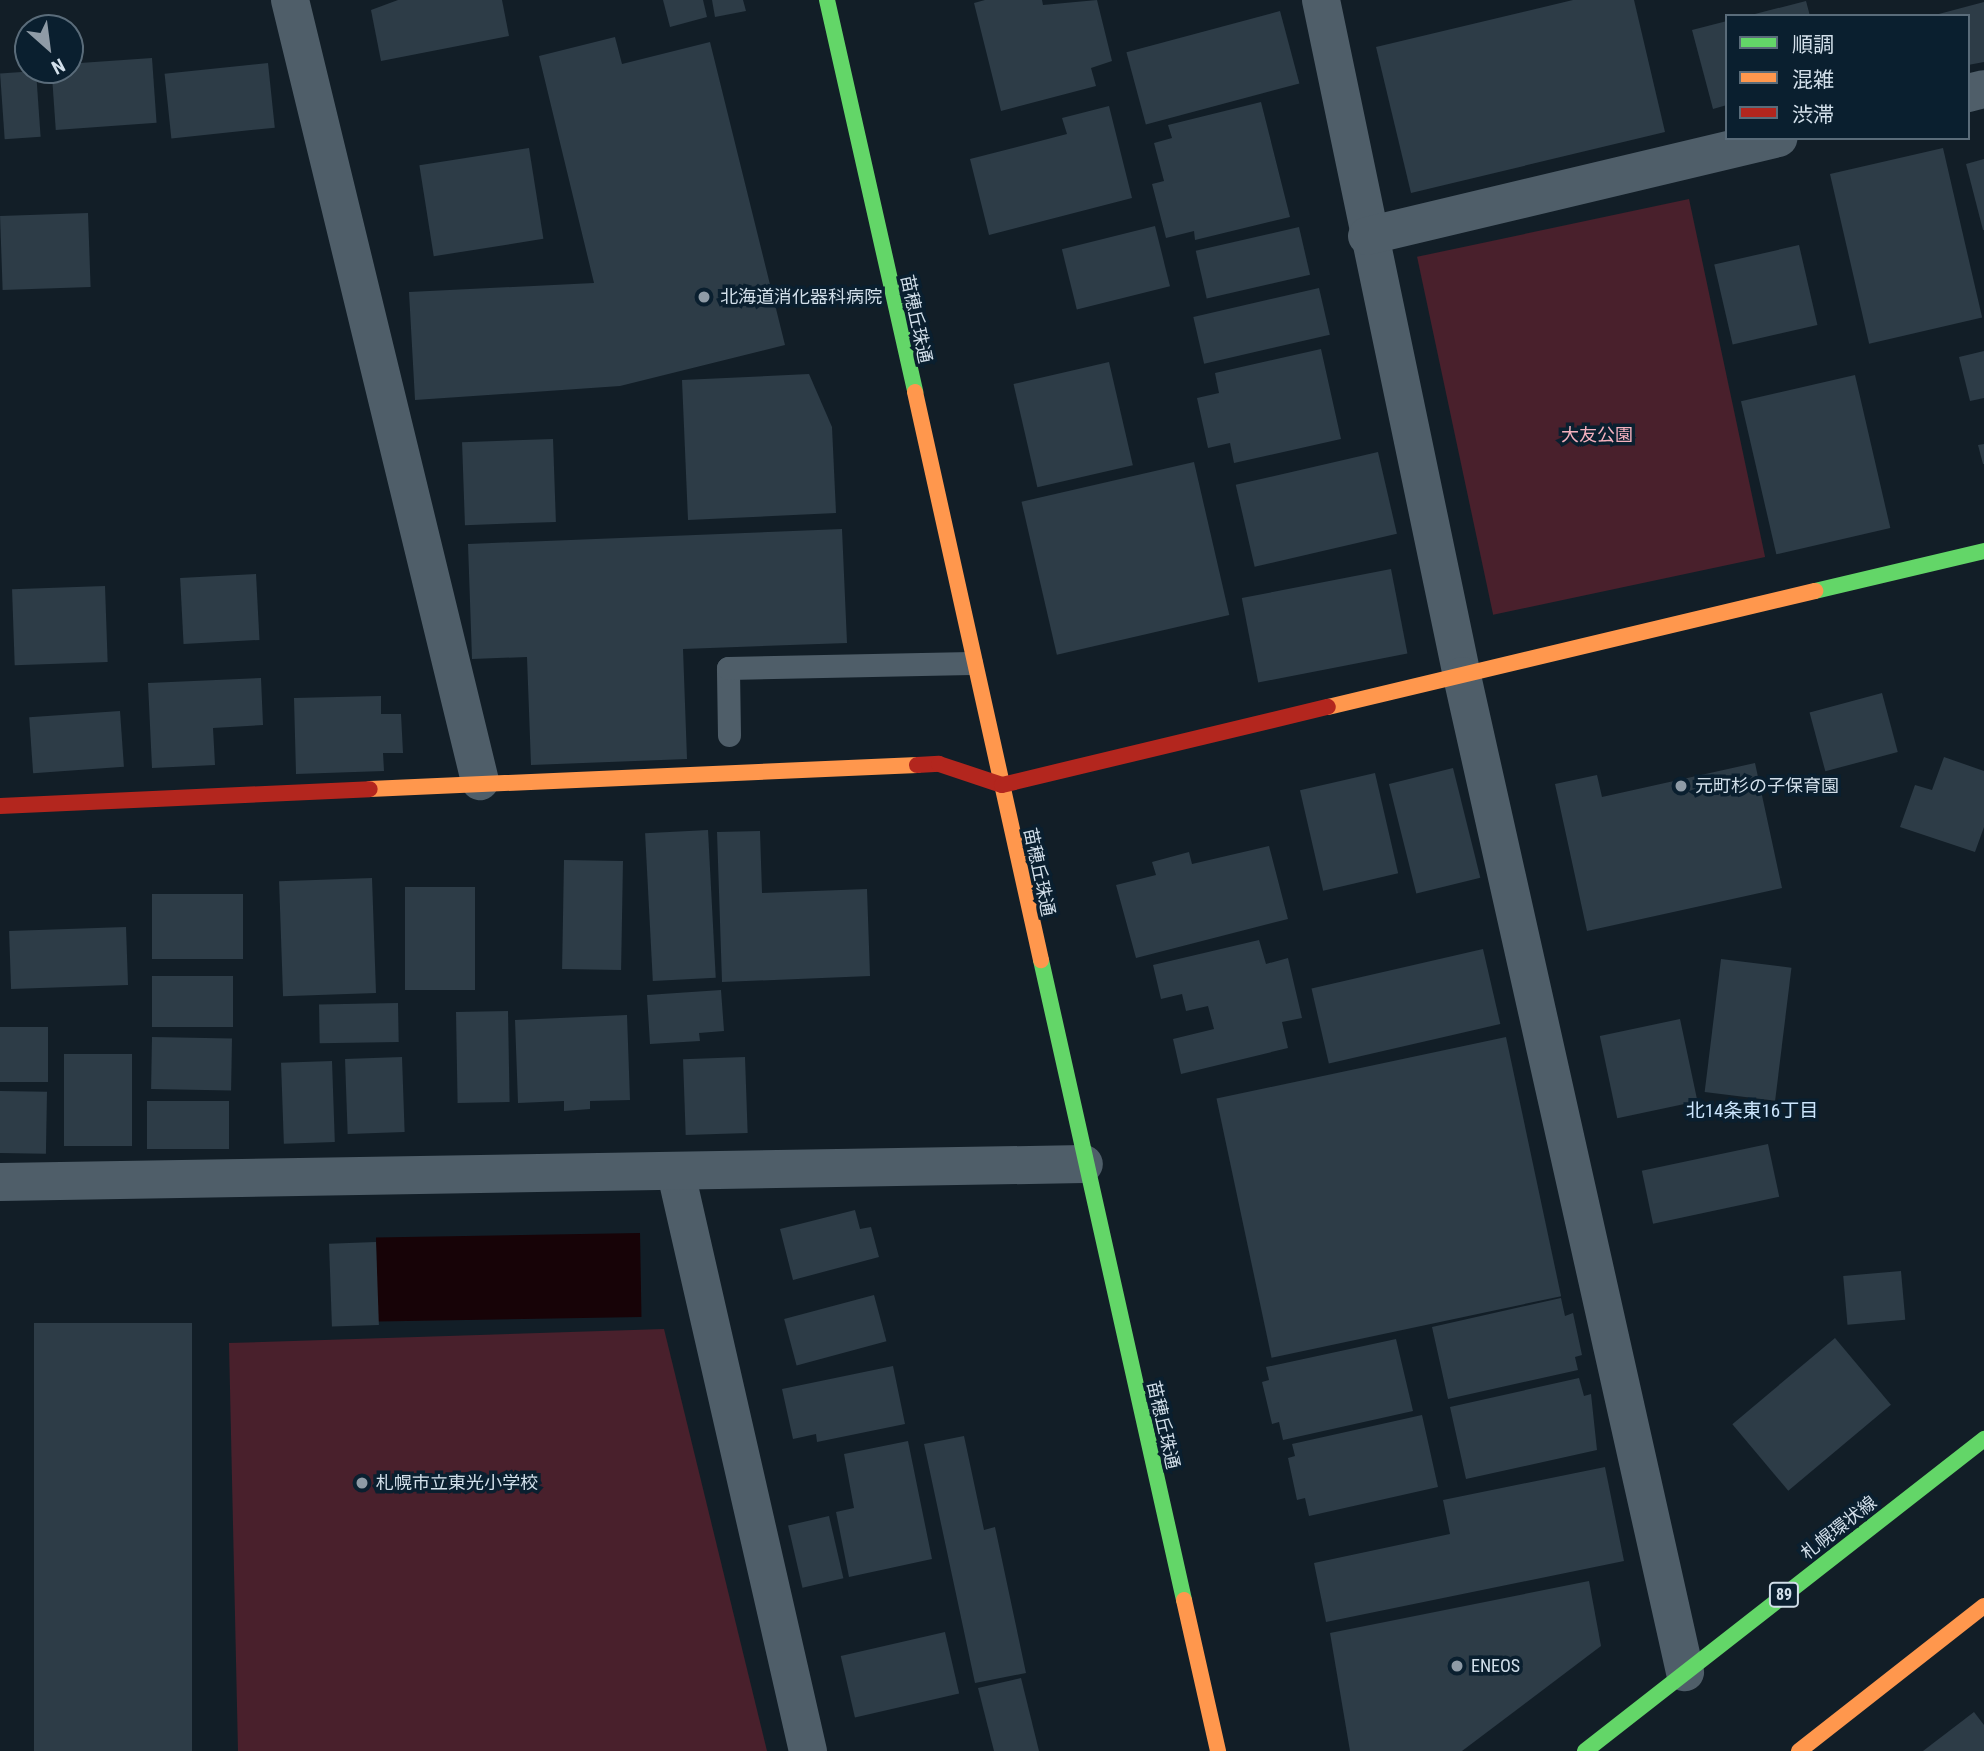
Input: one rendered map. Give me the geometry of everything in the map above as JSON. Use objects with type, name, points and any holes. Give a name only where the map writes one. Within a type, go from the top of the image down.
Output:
[{"type":"street","points":[[290,0],[480,781]]},
{"type":"street","name":"苗穂丘珠通","points":[[827,0],[971,663],[1002,785],[1084,1164],[1218,1751]]},
{"type":"street","points":[[1321,0],[1367,236],[1462,676],[1685,1672]]},
{"type":"street","points":[[1367,236],[1771,140]]},
{"type":"street","points":[[0,806],[480,781],[939,764],[1002,785],[1984,551]]},
{"type":"street","points":[[0,1182],[676,1173],[1084,1164]]},
{"type":"street","points":[[676,1173],[808,1751]]},
{"type":"street","name":"札幌環状線","points":[[1585,1751],[1984,1439]]},
{"type":"street","points":[[1799,1751],[1984,1606]]},
{"type":"lane","points":[[729,735],[728,668],[971,663]]},
{"type":"green space","name":"大友公園","points":[[1689,199],[1765,557],[1493,615],[1417,257]]},
{"type":"green space","points":[[664,1329],[767,1751],[238,1751],[229,1343]]},
{"type":"shaded area","points":[[640,1233],[641,1317],[378,1322],[376,1238]]},
{"type":"building","points":[[398,0],[502,0],[509,36],[381,61],[371,10]]},
{"type":"building","points":[[663,0],[703,0],[707,17],[670,27]]},
{"type":"building","points":[[712,0],[743,0],[746,11],[715,17]]},
{"type":"building","points":[[985,0],[1042,0],[1043,5],[1097,0],[1112,61],[1091,68],[1096,86],[1001,111],[974,3]]},
{"type":"building","points":[[1573,0],[1634,0],[1665,132],[1411,193],[1376,47]]},
{"type":"building","points":[[1806,1],[1809,14],[1755,14]]},
{"type":"building","points":[[1984,2],[1984,62],[1970,65],[1970,14],[1939,14]]},
{"type":"building","points":[[1280,11],[1299,83],[1146,125],[1126,52]]},
{"type":"building","points":[[1725,22],[1725,106],[1713,109],[1692,30]]},
{"type":"building","points":[[615,37],[622,64],[710,42],[785,345],[620,386],[415,400],[409,292],[594,283],[539,56]]},
{"type":"building","points":[[152,58],[157,123],[56,130],[53,84],[84,84],[84,63]]},
{"type":"building","points":[[268,63],[275,128],[171,139],[165,74]]},
{"type":"building","points":[[14,73],[14,84],[37,84],[41,137],[5,139],[0,74]]},
{"type":"building","points":[[1261,102],[1290,217],[1195,240],[1194,231],[1166,238],[1152,184],[1164,181],[1154,143],[1172,138],[1168,125]]},
{"type":"building","points":[[1109,106],[1132,198],[989,235],[970,159],[1067,134],[1062,118]]},
{"type":"building","points":[[529,148],[543,239],[434,256],[419,165]]},
{"type":"building","points":[[1943,148],[1982,318],[1869,344],[1830,174]]},
{"type":"building","points":[[1984,159],[1984,230],[1983,230],[1966,164]]},
{"type":"building","points":[[88,213],[91,287],[3,290],[0,216]]},
{"type":"building","points":[[1155,226],[1170,286],[1077,309],[1062,249]]},
{"type":"building","points":[[1299,227],[1310,275],[1207,299],[1196,251]]},
{"type":"building","points":[[1799,245],[1817,325],[1733,344],[1714,265]]},
{"type":"building","points":[[1319,288],[1330,335],[1204,364],[1193,317]]},
{"type":"building","points":[[1321,349],[1341,439],[1234,463],[1230,443],[1208,448],[1197,398],[1219,393],[1215,373]]},
{"type":"building","points":[[1984,351],[1984,398],[1970,401],[1959,357]]},
{"type":"building","points":[[1109,362],[1133,465],[1037,487],[1014,384]]},
{"type":"building","points":[[809,374],[832,427],[836,513],[688,520],[682,380]]},
{"type":"building","points":[[1855,375],[1890,528],[1776,554],[1741,401]]},
{"type":"building","points":[[553,439],[556,522],[465,525],[462,442]]},
{"type":"building","points":[[1984,444],[1984,464],[1983,464],[1978,445]]},
{"type":"building","points":[[1378,452],[1397,534],[1255,567],[1236,485]]},
{"type":"building","points":[[1194,462],[1229,615],[1057,655],[1022,502]]},
{"type":"building","points":[[842,529],[847,643],[683,649],[687,759],[531,765],[527,657],[472,659],[468,544]]},
{"type":"building","points":[[1391,569],[1407,653],[1258,682],[1242,598]]},
{"type":"building","points":[[256,574],[259,640],[184,644],[180,578]]},
{"type":"building","points":[[105,586],[108,662],[15,665],[12,589]]},
{"type":"building","points":[[261,678],[263,725],[213,728],[215,765],[152,768],[148,683]]},
{"type":"building","points":[[1882,693],[1898,752],[1825,771],[1810,712]]},
{"type":"building","points":[[381,696],[381,714],[401,714],[403,753],[383,753],[384,771],[296,774],[294,698]]},
{"type":"building","points":[[120,711],[124,767],[33,773],[29,717]]},
{"type":"building","points":[[1944,757],[1984,771],[1984,827],[1975,852],[1900,827],[1915,785],[1932,790]]},
{"type":"building","points":[[1755,763],[1782,888],[1587,931],[1555,784],[1597,775],[1602,797]]},
{"type":"building","points":[[1453,768],[1480,878],[1416,894],[1389,784]]},
{"type":"building","points":[[1375,773],[1398,873],[1323,891],[1300,790]]},
{"type":"building","points":[[708,830],[716,978],[653,981],[645,833]]},
{"type":"building","points":[[760,831],[762,893],[867,889],[870,976],[722,982],[717,832]]},
{"type":"building","points":[[1269,846],[1288,919],[1136,958],[1116,885],[1156,875],[1152,862],[1189,852],[1192,864]]},
{"type":"building","points":[[564,860],[623,861],[621,970],[562,969]]},
{"type":"building","points":[[372,878],[376,993],[283,996],[279,881]]},
{"type":"building","points":[[405,887],[475,887],[475,990],[405,990]]},
{"type":"building","points":[[152,894],[243,894],[243,959],[152,959]]},
{"type":"building","points":[[126,927],[128,985],[11,989],[9,931]]},
{"type":"building","points":[[1259,940],[1266,964],[1288,958],[1302,1018],[1282,1022],[1288,1048],[1181,1074],[1173,1039],[1214,1029],[1208,1006],[1186,1011],[1182,994],[1161,999],[1153,965]]},
{"type":"building","points":[[1483,949],[1500,1024],[1329,1064],[1312,989]]},
{"type":"building","points":[[1721,959],[1791,968],[1775,1101],[1705,1092]]},
{"type":"building","points":[[152,976],[233,976],[233,1027],[152,1027]]},
{"type":"building","points":[[721,990],[724,1031],[699,1033],[700,1041],[650,1044],[647,995]]},
{"type":"building","points":[[398,1003],[399,1042],[320,1043],[319,1004]]},
{"type":"building","points":[[508,1011],[510,1102],[458,1103],[456,1012]]},
{"type":"building","points":[[627,1015],[630,1100],[590,1101],[590,1109],[564,1111],[564,1101],[518,1103],[515,1020]]},
{"type":"building","points":[[1680,1019],[1697,1101],[1617,1118],[1600,1036]]},
{"type":"building","points":[[0,1027],[48,1027],[48,1082],[0,1082]]},
{"type":"building","points":[[152,1037],[232,1038],[231,1090],[151,1089]]},
{"type":"building","points":[[1506,1037],[1561,1296],[1272,1358],[1216,1099]]},
{"type":"building","points":[[64,1054],[132,1054],[132,1146],[64,1146]]},
{"type":"building","points":[[402,1057],[405,1132],[348,1134],[345,1059]]},
{"type":"building","points":[[745,1057],[748,1133],[686,1135],[683,1059]]},
{"type":"building","points":[[332,1061],[335,1142],[284,1144],[281,1063]]},
{"type":"building","points":[[0,1091],[47,1092],[46,1154],[0,1153]]},
{"type":"building","points":[[147,1101],[229,1101],[229,1149],[147,1149]]},
{"type":"building","points":[[1768,1144],[1779,1197],[1653,1224],[1642,1171]]},
{"type":"building","points":[[855,1210],[860,1229],[871,1227],[879,1257],[793,1280],[780,1229]]},
{"type":"building","points":[[376,1242],[379,1325],[332,1327],[329,1244]]},
{"type":"building","points":[[1901,1271],[1905,1320],[1847,1325],[1843,1276]]},
{"type":"building","points":[[874,1295],[886,1341],[797,1365],[784,1319]]},
{"type":"building","points":[[1561,1298],[1565,1316],[1573,1313],[1582,1355],[1575,1357],[1578,1370],[1448,1399],[1432,1327]]},
{"type":"building","points":[[34,1323],[192,1323],[192,1751],[34,1751]]},
{"type":"building","points":[[1835,1338],[1891,1405],[1788,1491],[1732,1424]]},
{"type":"building","points":[[1396,1339],[1413,1411],[1283,1440],[1279,1422],[1272,1424],[1262,1382],[1269,1380],[1266,1367]]},
{"type":"building","points":[[893,1366],[905,1424],[817,1442],[816,1434],[793,1439],[782,1389]]},
{"type":"building","points":[[1579,1378],[1584,1396],[1591,1394],[1597,1450],[1466,1479],[1450,1407]]},
{"type":"building","points":[[1422,1415],[1438,1487],[1309,1516],[1305,1498],[1297,1500],[1288,1458],[1295,1456],[1292,1444]]},
{"type":"building","points":[[964,1436],[984,1530],[995,1527],[1026,1673],[975,1683],[924,1444]]},
{"type":"building","points":[[908,1441],[932,1559],[849,1577],[836,1512],[854,1508],[844,1454]]},
{"type":"building","points":[[1605,1467],[1624,1561],[1326,1622],[1314,1563],[1450,1534],[1443,1500]]},
{"type":"building","points":[[829,1516],[843,1578],[802,1588],[788,1525]]},
{"type":"building","points":[[1589,1581],[1601,1646],[1462,1751],[1350,1751],[1330,1633]]},
{"type":"building","points":[[945,1632],[959,1693],[855,1717],[841,1656]]},
{"type":"building","points":[[1021,1678],[1039,1751],[994,1751],[978,1688]]},
{"type":"building","points":[[1974,1712],[1984,1725],[1984,1751],[1923,1751]]},
{"type":"traffic: fast","points":[[827,0],[915,392]]},
{"type":"traffic: fast","points":[[1815,591],[1984,551]]},
{"type":"traffic: fast","points":[[1041,960],[1184,1600]]},
{"type":"traffic: fast","points":[[1585,1751],[1984,1439]]},
{"type":"traffic: slow","points":[[915,392],[1041,960]]},
{"type":"traffic: slow","points":[[1328,707],[1815,591]]},
{"type":"traffic: slow","points":[[370,789],[917,765]]},
{"type":"traffic: slow","points":[[1184,1600],[1218,1751]]},
{"type":"traffic: slow","points":[[1799,1751],[1984,1606]]},
{"type":"traffic: jam","points":[[917,765],[939,764],[1002,785],[1328,707]]},
{"type":"traffic: jam","points":[[0,806],[370,789]]},
{"type":"place","name":"北海道消化器科病院","points":[[704,297]]},
{"type":"place","name":"元町杉の子保育園","points":[[1681,786]]},
{"type":"place","name":"札幌市立東光小学校","points":[[362,1483]]},
{"type":"place","name":"ENEOS","points":[[1457,1666]]},
{"type":"district","name":"北14条東16丁目","points":[[1752,1111]]}]
